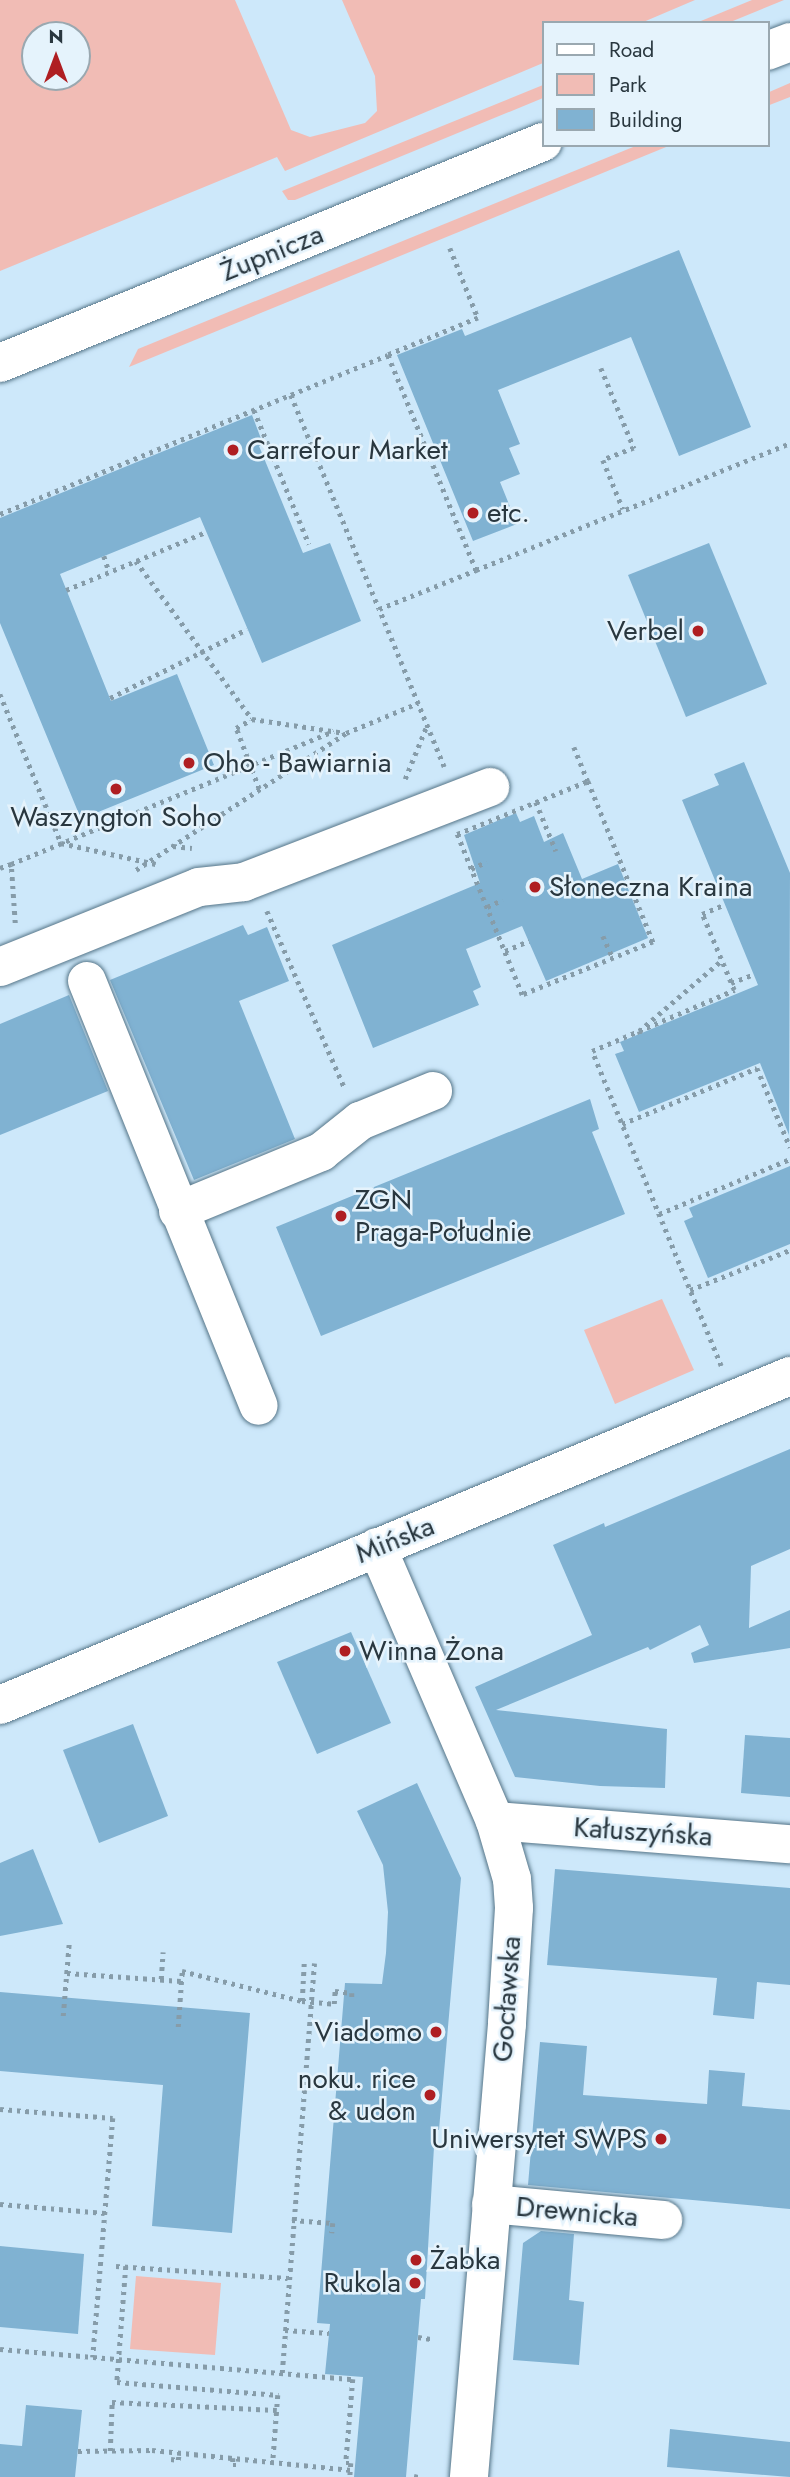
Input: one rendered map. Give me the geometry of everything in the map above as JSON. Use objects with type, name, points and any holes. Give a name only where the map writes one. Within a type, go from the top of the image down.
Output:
[{"type":"street","points":[[769,50],[790,42]]},
{"type":"street","name":"Żupnicza","points":[[0,363],[542,142]]},
{"type":"street","points":[[0,967],[199,887],[244,882],[473,793]]},
{"type":"street","points":[[87,982],[259,1406]]},
{"type":"street","points":[[178,1211],[321,1152],[360,1121],[433,1091]]},
{"type":"street","name":"Mińska","points":[[0,1705],[790,1376]]},
{"type":"street","name":"Gocławska","points":[[377,1548],[495,1821],[512,1879],[514,1908],[469,2477]]},
{"type":"street","name":"Kałuszyńska","points":[[495,1821],[790,1844]]},
{"type":"street","name":"Drewnicka","points":[[491,2204],[663,2220]]},
{"type":"path","points":[[0,513],[478,318],[450,248]]},
{"type":"path","points":[[388,355],[476,570]]},
{"type":"path","points":[[601,368],[634,448],[603,460],[623,509]]},
{"type":"path","points":[[291,395],[427,724],[473,793]]},
{"type":"path","points":[[254,410],[309,544]]},
{"type":"path","points":[[379,609],[790,443]]},
{"type":"path","points":[[66,590],[206,532]]},
{"type":"path","points":[[104,556],[110,571]]},
{"type":"path","points":[[136,561],[252,719]]},
{"type":"path","points":[[110,698],[247,629]]},
{"type":"path","points":[[0,694],[61,843]]},
{"type":"path","points":[[125,877],[346,733],[418,703]]},
{"type":"path","points":[[259,789],[236,728],[252,719],[346,733]]},
{"type":"path","points":[[386,827],[427,724]]},
{"type":"path","points":[[0,868],[334,731]]},
{"type":"path","points":[[574,747],[653,942],[523,995],[457,834],[588,782]]},
{"type":"path","points":[[536,802],[556,851]]},
{"type":"path","points":[[61,843],[160,865]]},
{"type":"path","points":[[471,869],[486,862]]},
{"type":"path","points":[[10,864],[15,926]]},
{"type":"path","points":[[218,885],[262,899],[360,1121]]},
{"type":"path","points":[[486,907],[502,900]]},
{"type":"path","points":[[721,1367],[592,1051],[734,990],[702,914],[725,904]]},
{"type":"path","points":[[603,936],[613,958]]},
{"type":"path","points":[[505,951],[529,941]]},
{"type":"path","points":[[639,1033],[722,960]]},
{"type":"path","points":[[731,983],[754,974]]},
{"type":"path","points":[[622,1124],[757,1068],[782,1122],[790,1147]]},
{"type":"path","points":[[659,1214],[709,1197],[790,1159]]},
{"type":"path","points":[[690,1290],[790,1250]]},
{"type":"path","points":[[63,2016],[69,1943]]},
{"type":"path","points":[[161,1979],[163,1952]]},
{"type":"path","points":[[302,2001],[304,1962]]},
{"type":"path","points":[[282,2373],[314,1963]]},
{"type":"path","points":[[178,2028],[182,1971],[302,2001],[334,2004],[335,1991],[352,1993],[352,1999]]},
{"type":"path","points":[[67,1973],[181,1981]]},
{"type":"path","points":[[0,2109],[113,2118],[93,2357]]},
{"type":"path","points":[[0,2204],[105,2213]]},
{"type":"path","points":[[292,2220],[333,2223],[332,2234]]},
{"type":"path","points":[[116,2266],[288,2278]]},
{"type":"path","points":[[126,2266],[117,2382],[278,2395],[272,2462]]},
{"type":"path","points":[[285,2330],[329,2333]]},
{"type":"path","points":[[418,2337],[431,2339]]},
{"type":"path","points":[[0,2349],[353,2379],[346,2463],[351,2463],[349,2477]]},
{"type":"path","points":[[110,2451],[112,2402],[277,2410]]},
{"type":"path","points":[[78,2451],[179,2453],[352,2470]]},
{"type":"path","points":[[171,2459],[178,2460],[179,2453]]},
{"type":"path","points":[[233,2458],[233,2465],[239,2465]]},
{"type":"green space","points":[[0,0],[235,0],[291,130],[310,137],[365,123],[377,111],[375,76],[342,0],[695,0],[646,21],[542,21],[542,63],[285,171],[277,157],[0,271]]},
{"type":"green space","points":[[752,0],[784,0],[733,21],[701,21]]},
{"type":"green space","points":[[790,83],[790,97],[769,105],[769,92]]},
{"type":"green space","points":[[542,85],[542,98],[295,200],[288,200],[282,191]]},
{"type":"green space","points":[[633,147],[666,147],[129,367],[138,349]]},
{"type":"green space","points":[[662,1299],[694,1370],[615,1404],[584,1330]]},
{"type":"green space","points":[[136,2276],[221,2283],[215,2355],[130,2349]]},
{"type":"building","points":[[679,250],[751,427],[679,456],[631,337],[498,390],[520,444],[509,448],[520,474],[500,482],[517,524],[473,541],[397,355],[462,329],[465,336]]},
{"type":"building","points":[[252,415],[263,444],[259,446],[303,553],[330,543],[361,621],[262,663],[200,517],[60,574],[111,701],[177,674],[214,765],[81,819],[0,623],[0,518]]},
{"type":"building","name":"Verbel","points":[[709,543],[767,684],[686,717],[628,575]]},
{"type":"building","points":[[744,762],[790,873],[789,1135],[760,1063],[639,1112],[615,1054],[624,1051],[620,1042],[758,985],[682,800],[719,785],[714,774]]},
{"type":"building","points":[[516,813],[520,822],[534,816],[544,842],[563,833],[582,879],[618,864],[648,938],[546,981],[522,926],[466,949],[481,987],[473,991],[479,1005],[373,1048],[332,945],[480,883],[464,835]]},
{"type":"building","points":[[243,925],[248,935],[267,927],[289,981],[239,1001],[295,1139],[194,1180],[110,980]]},
{"type":"building","points":[[69,995],[108,1091],[0,1135],[0,1024]]},
{"type":"building","points":[[590,1099],[599,1129],[592,1132],[625,1214],[321,1336],[276,1227]]},
{"type":"building","points":[[790,1166],[790,1244],[708,1278],[684,1221],[693,1217],[689,1208]]},
{"type":"building","points":[[790,1449],[790,1549],[751,1566],[749,1628],[790,1610],[790,1648],[694,1663],[691,1653],[709,1645],[700,1625],[650,1650],[648,1647],[496,1710],[667,1729],[665,1788],[600,1786],[515,1777],[475,1687],[592,1635],[553,1545],[604,1523],[605,1527]]},
{"type":"building","points":[[351,1632],[391,1723],[317,1754],[277,1662]]},
{"type":"building","points":[[133,1724],[168,1816],[99,1843],[63,1750]]},
{"type":"building","points":[[745,1735],[790,1738],[790,1797],[741,1793]]},
{"type":"building","points":[[417,1783],[461,1878],[439,2130],[435,2130],[425,2299],[421,2299],[406,2477],[354,2477],[363,2377],[325,2374],[330,2324],[317,2323],[345,1983],[382,1984],[386,1953],[388,1912],[383,1865],[357,1811]]},
{"type":"building","points":[[33,1849],[63,1924],[0,1936],[0,1863]]},
{"type":"building","points":[[555,1869],[790,1888],[790,1985],[757,1982],[754,2019],[713,2015],[717,1978],[547,1965]]},
{"type":"building","points":[[0,1992],[250,2013],[232,2233],[152,2226],[163,2085],[0,2071]]},
{"type":"building","points":[[540,2042],[587,2046],[583,2095],[707,2104],[709,2070],[745,2073],[742,2106],[790,2110],[790,2209],[528,2185]]},
{"type":"building","points":[[541,2231],[574,2234],[569,2300],[584,2302],[579,2365],[513,2360],[523,2243]]},
{"type":"building","points":[[0,2246],[84,2254],[78,2334],[0,2327]]},
{"type":"building","points":[[26,2405],[82,2410],[75,2477],[0,2477],[0,2444],[22,2446]]},
{"type":"building","points":[[670,2429],[790,2442],[790,2477],[667,2467]]},
{"type":"place","name":"Carrefour Market","points":[[233,450]]},
{"type":"place","name":"etc.","points":[[473,513]]},
{"type":"place","name":"Verbel","points":[[698,631]]},
{"type":"place","name":"Oho - Bawiarnia","points":[[189,763]]},
{"type":"place","name":"Waszyngton Soho","points":[[116,789]]},
{"type":"place","name":"Słoneczna Kraina","points":[[535,887]]},
{"type":"place","name":"ZGN Praga-Południe","points":[[341,1216]]},
{"type":"place","name":"Winna Żona","points":[[345,1651]]},
{"type":"place","name":"Viadomo","points":[[436,2032]]},
{"type":"place","name":"noku. rice & udon","points":[[430,2095]]},
{"type":"place","name":"Uniwersytet SWPS","points":[[661,2139]]},
{"type":"place","name":"Żabka","points":[[416,2260]]},
{"type":"place","name":"Rukola","points":[[415,2283]]}]
